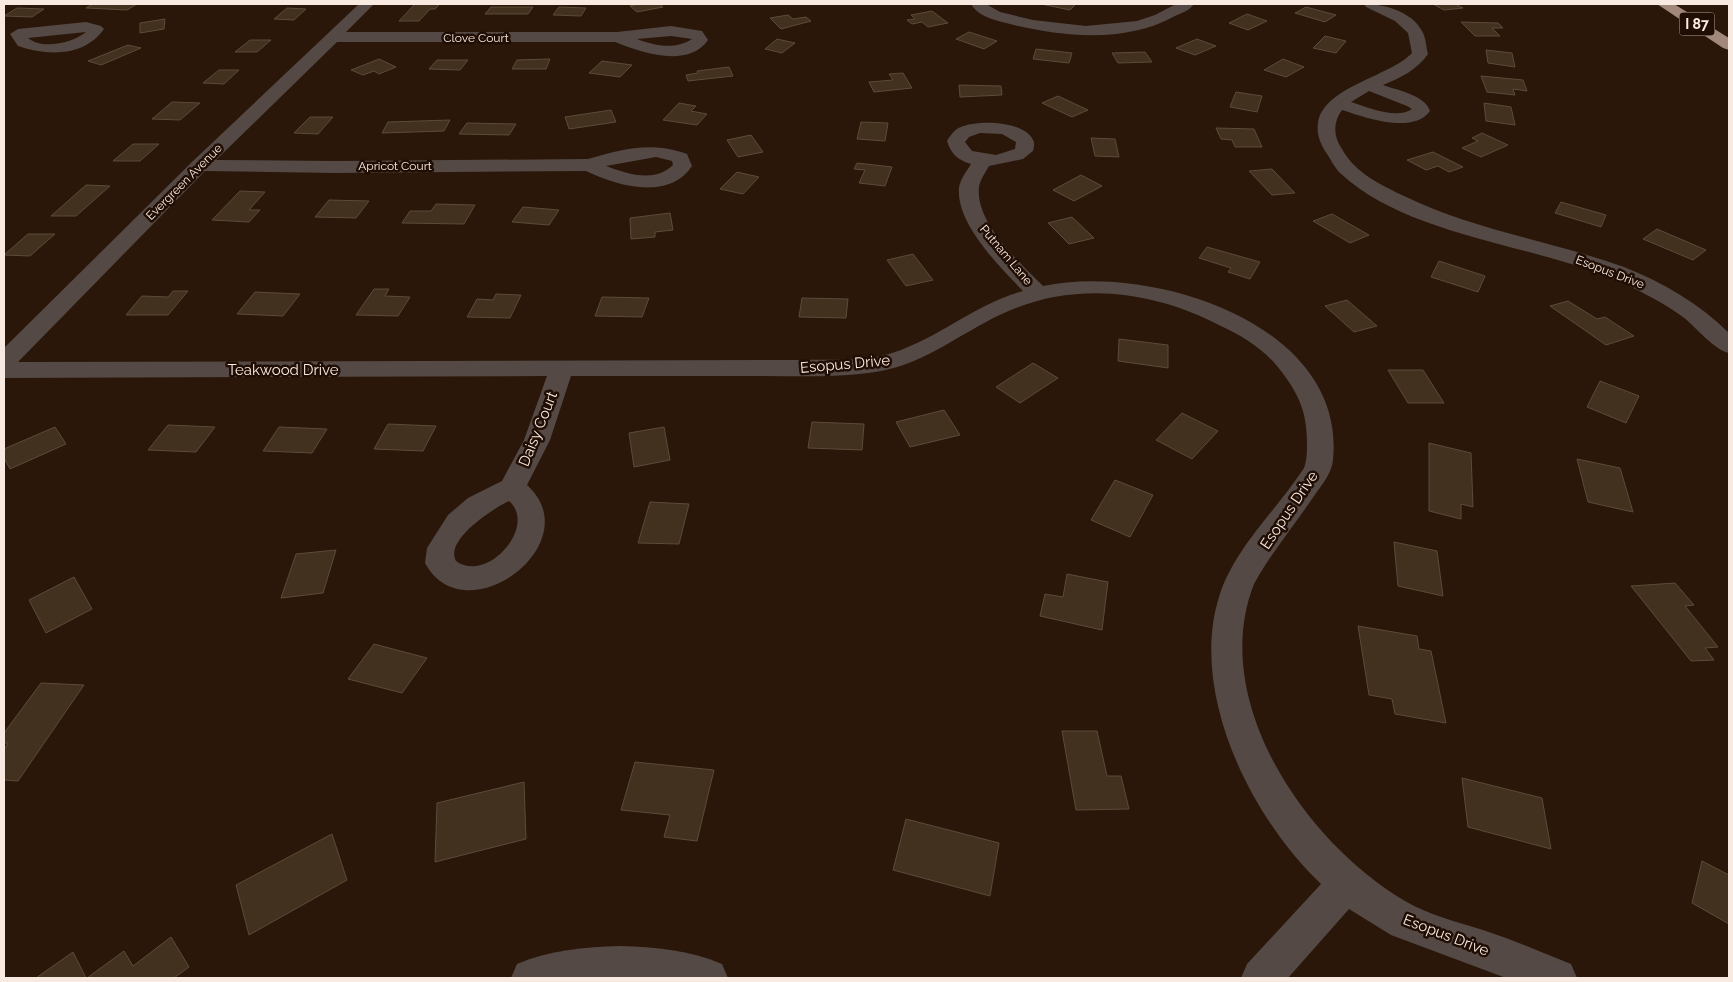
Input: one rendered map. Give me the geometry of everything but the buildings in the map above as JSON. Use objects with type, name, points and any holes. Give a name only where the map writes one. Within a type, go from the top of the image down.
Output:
[{"type":"highway","name":"I 87","points":[[1664,4],[1729,45]]},
{"type":"street","name":"Evergreen Avenue","points":[[4,362],[200,165],[335,37],[367,4]]},
{"type":"street","points":[[978,4],[1002,17],[1033,26],[1084,32],[1123,29],[1158,20],[1187,4]]},
{"type":"street","name":"Esopus Drive","points":[[1371,4],[1400,18],[1415,32],[1420,54],[1406,67],[1345,97],[1328,115],[1326,134],[1330,148],[1344,167],[1374,189],[1420,211],[1502,239],[1581,260],[1643,284],[1703,319],[1729,346]]},
{"type":"street","name":"Clove Court","points":[[335,37],[616,37]]},
{"type":"street","points":[[1339,104],[1396,118],[1412,117],[1421,111],[1420,107],[1413,102],[1368,85]]},
{"type":"street","name":"Putnam Lane","points":[[982,160],[969,187],[968,198],[976,220],[1006,259],[1038,293]]},
{"type":"street","name":"Apricot Court","points":[[200,165],[336,167],[589,165]]},
{"type":"street","name":"Esopus Drive","points":[[561,370],[801,368],[881,364],[903,358],[992,310],[1038,293],[1090,286],[1133,289],[1172,295],[1220,313],[1258,335],[1284,358],[1302,379],[1313,401],[1323,443],[1319,466],[1288,515],[1249,568],[1234,596],[1227,626],[1226,665],[1239,724],[1255,764],[1275,801],[1310,846],[1346,884],[1390,914],[1431,932],[1557,978]]},
{"type":"street","name":"Teakwood Drive","points":[[4,370],[561,370]]},
{"type":"street","name":"Daisy Court","points":[[512,488],[537,440],[561,370]]},
{"type":"street","points":[[1261,978],[1346,884]]},
{"type":"street","points":[[530,978],[565,969],[619,965],[682,971],[708,978]]}]
